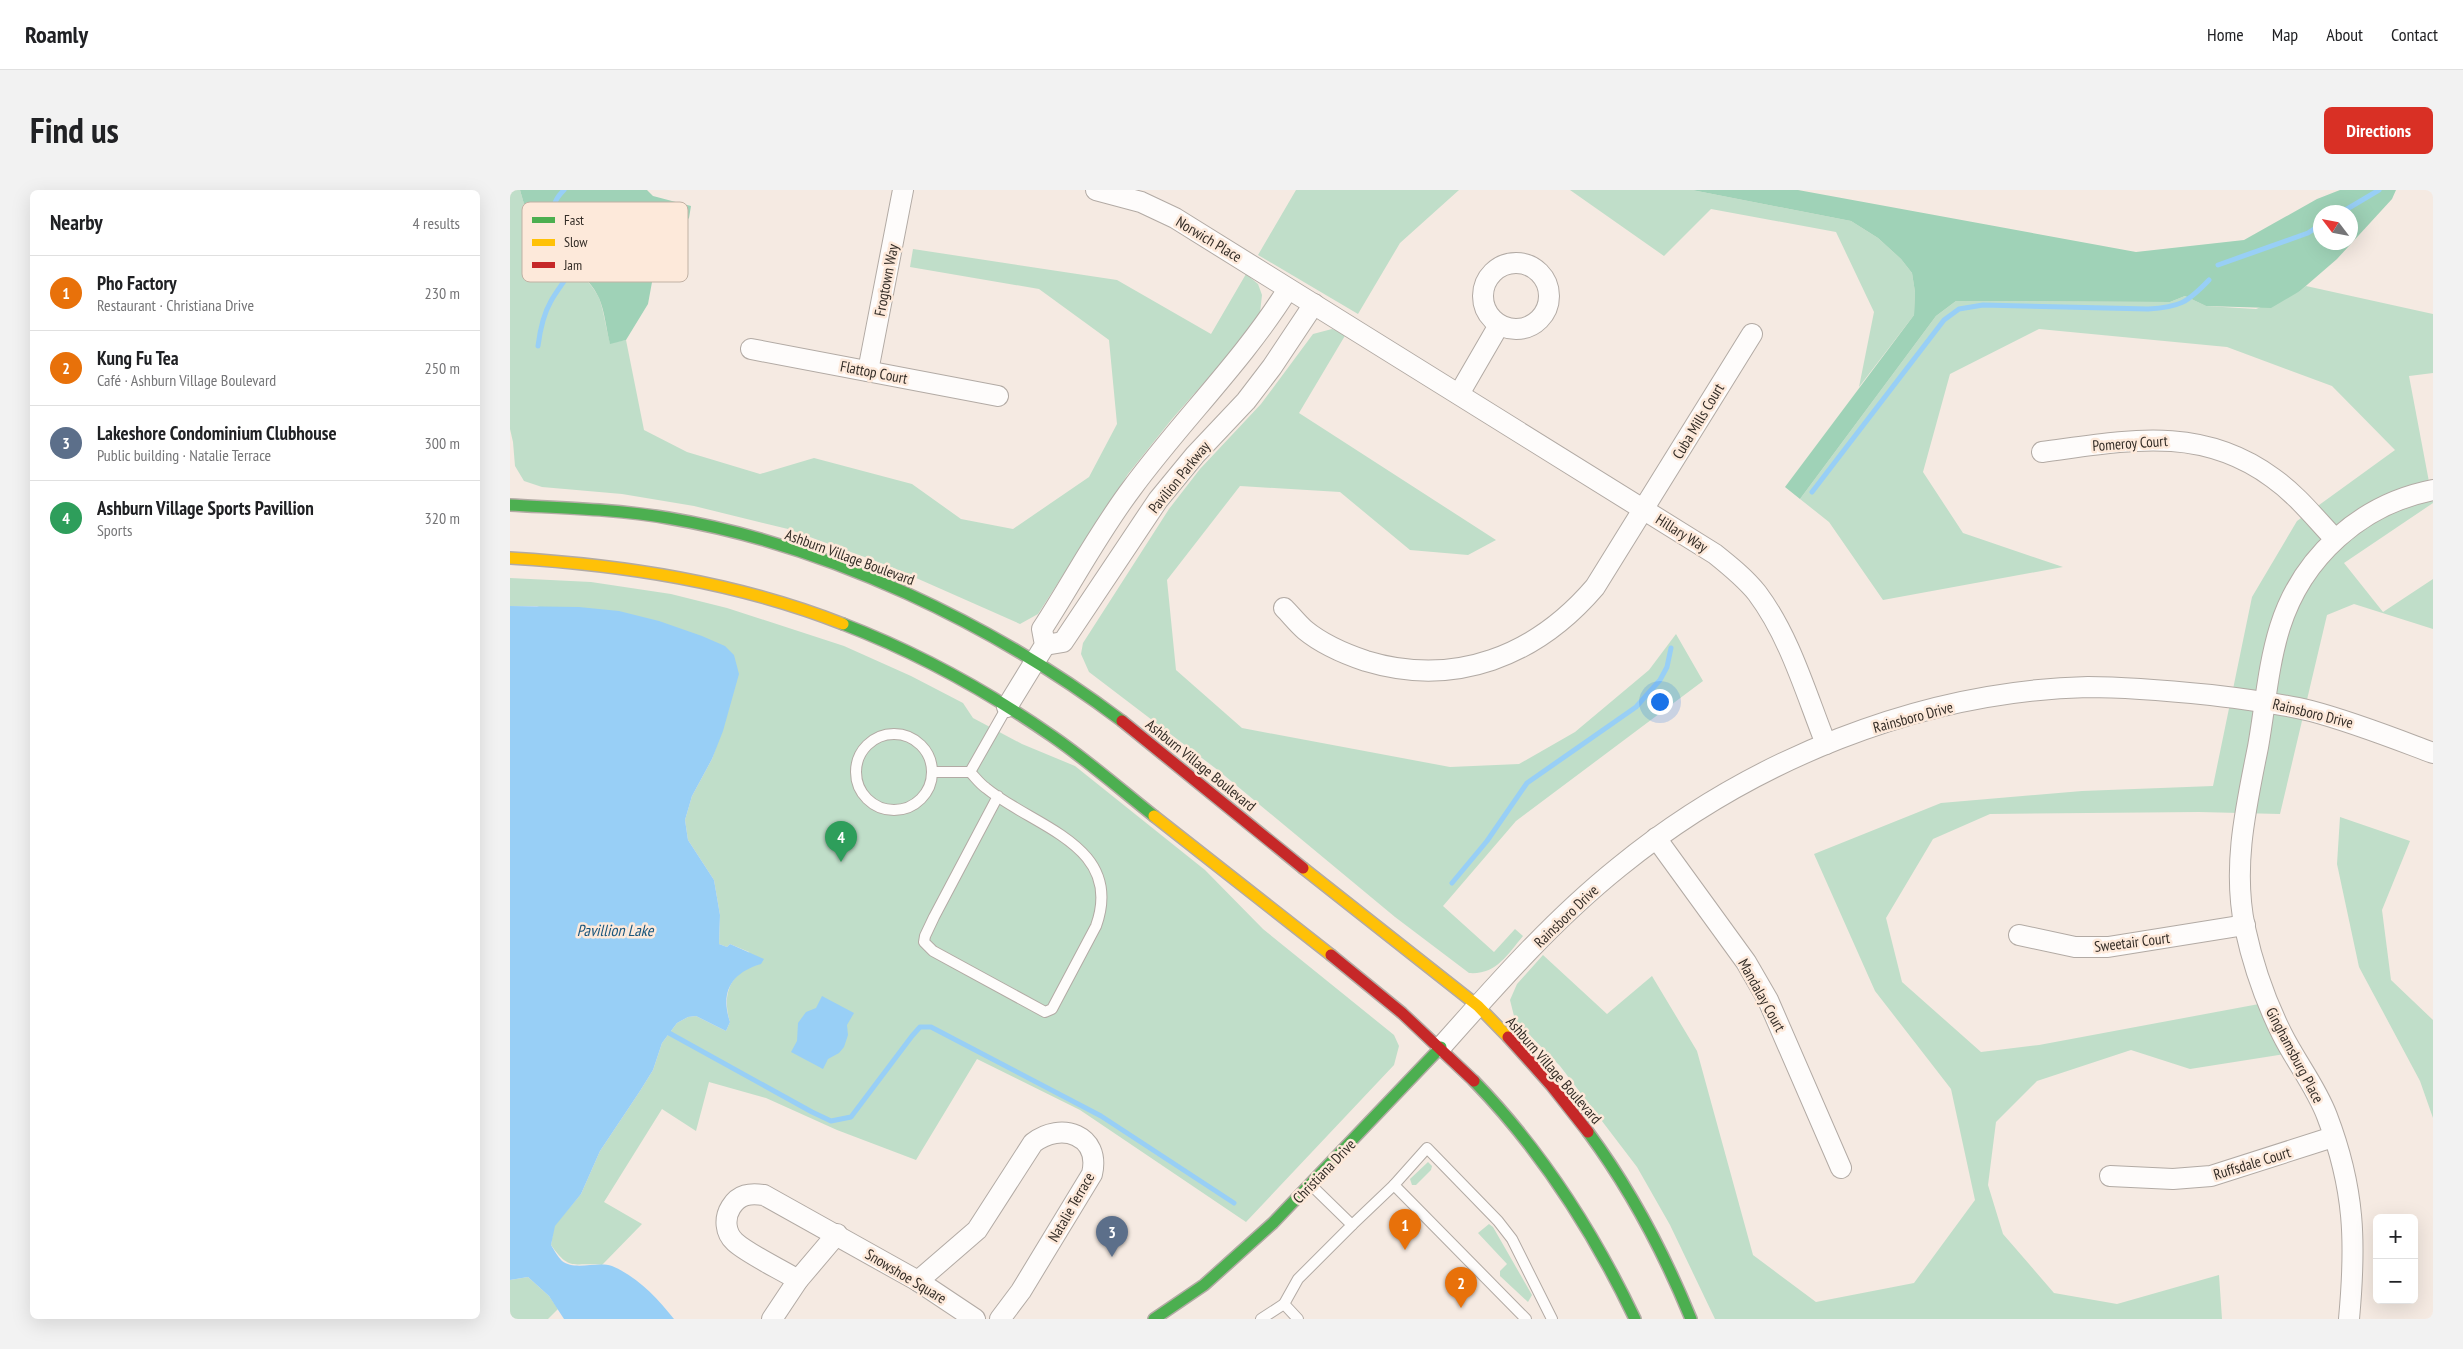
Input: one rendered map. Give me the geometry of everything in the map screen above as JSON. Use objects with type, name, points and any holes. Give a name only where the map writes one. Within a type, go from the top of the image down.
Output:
[{"type":"main road","name":"Ashburn Village Boulevard","points":[[510,505],[586,510],[686,522],[737,534],[844,568],[893,586],[932,604],[1034,662],[1117,718],[1166,755],[1276,846],[1478,1006],[1536,1067],[1598,1145],[1651,1232],[1691,1319]]},
{"type":"main road","points":[[510,558],[569,561],[688,577],[810,611],[872,635],[920,658],[1007,707],[1052,736],[1379,993],[1441,1047],[1512,1121],[1541,1158],[1606,1257],[1635,1319]]},
{"type":"main road","name":"Christiana Drive","points":[[1154,1319],[1204,1285],[1237,1257],[1311,1185],[1441,1047]]},
{"type":"street","name":"Frogtown Way","points":[[868,371],[903,190]]},
{"type":"street","name":"Norwich Place","points":[[1096,190],[1141,202],[1175,218],[1314,304]]},
{"type":"street","name":"Pavilion Parkway","points":[[1007,707],[1045,644],[1042,629],[1131,490],[1223,379],[1270,318],[1288,289]]},
{"type":"street","name":"Pavilion Parkway","points":[[1045,644],[1063,642],[1158,500],[1195,455],[1246,401],[1272,368],[1314,304]]},
{"type":"street","name":"Hillary Way","points":[[1314,304],[1645,509],[1715,554],[1737,571],[1756,592],[1772,615],[1785,641],[1826,744]]},
{"type":"street","points":[[1458,394],[1499,325]]},
{"type":"street","name":"Cuba Mills Court","points":[[1284,608],[1306,630],[1329,646],[1382,666],[1410,670],[1438,671],[1466,667],[1493,660],[1532,643],[1555,627],[1595,587],[1752,334]]},
{"type":"street","name":"Flattop Court","points":[[750,349],[998,396]]},
{"type":"street","name":"Pomeroy Court","points":[[2042,452],[2142,439],[2176,440],[2208,447],[2243,460],[2274,479],[2297,499],[2335,540]]},
{"type":"street","name":"Ginghamsburg Place","points":[[2349,1319],[2354,1260],[2352,1212],[2343,1164],[2328,1118],[2318,1096],[2283,1036],[2254,965],[2245,925],[2240,879],[2241,833],[2275,647],[2286,610],[2307,572],[2335,540],[2350,527],[2382,506],[2401,498],[2433,490]]},
{"type":"street","name":"Rainsboro Drive","points":[[1478,1006],[1580,900],[1656,838],[1745,782],[1826,744],[1872,727],[1925,712],[1979,700],[2088,687],[2183,692],[2266,702],[2357,724],[2433,753]]},
{"type":"street","name":"Mandalay Court","points":[[1656,838],[1746,962],[1768,1000],[1841,1168]]},
{"type":"street","name":"Sweetair Court","points":[[2019,935],[2076,947],[2108,947],[2245,925]]},
{"type":"street","name":"Christiana Drive","points":[[1441,1047],[1478,1006]]},
{"type":"street","name":"Natalie Terrace","points":[[918,1281],[977,1230],[1033,1143],[1044,1134],[1059,1131],[1074,1134],[1090,1151],[1094,1166],[1092,1174],[1021,1291],[1000,1319]]},
{"type":"street","name":"Ruffsdale Court","points":[[2110,1176],[2173,1179],[2211,1176],[2333,1137]]},
{"type":"street","name":"Snowshoe Square","points":[[798,1280],[734,1242],[726,1228],[727,1213],[735,1200],[750,1193],[764,1195],[837,1234],[918,1281],[975,1319]]},
{"type":"street","points":[[772,1319],[798,1280],[837,1234]]},
{"type":"lane","points":[[970,772],[1007,707]]},
{"type":"lane","points":[[889,734],[901,734],[912,738],[922,745],[928,755],[932,772],[928,790],[921,799],[911,806],[888,809],[876,805],[867,798],[860,788],[857,765],[861,754],[873,741],[889,734]]},
{"type":"lane","points":[[932,772],[970,772],[985,788],[1072,841],[1097,871],[1101,892],[1100,916],[1052,1009],[1045,1012],[933,951],[924,942],[934,917],[998,796]]},
{"type":"lane","points":[[1260,1319],[1284,1304],[1298,1279],[1394,1185],[1427,1148],[1498,1221],[1512,1239],[1552,1319]]},
{"type":"lane","points":[[1311,1185],[1352,1225]]},
{"type":"lane","points":[[1394,1185],[1526,1319]]},
{"type":"lane","points":[[1284,1304],[1298,1319]]},
{"type":"green space","points":[[510,190],[520,190],[523,202],[522,282],[588,282],[594,289],[599,298],[610,343],[626,340],[644,430],[687,452],[760,474],[814,458],[912,484],[961,519],[1013,529],[1089,477],[1117,424],[1109,340],[1039,289],[910,267],[913,249],[1117,280],[1211,334],[1246,274],[1258,284],[1262,295],[1260,313],[1238,344],[1172,419],[1128,474],[1038,614],[1020,624],[889,566],[788,529],[694,506],[622,494],[542,487],[524,481],[515,466],[510,429]]},
{"type":"green space","points":[[520,190],[647,190],[653,196],[676,202],[523,202]]},
{"type":"green space","points":[[1296,190],[1459,190],[1400,243],[1358,314],[1258,255]]},
{"type":"green space","points":[[1570,190],[1692,190],[1851,221],[1878,238],[1901,259],[1912,273],[1915,292],[1914,315],[1859,387],[1874,312],[1836,232],[1711,209],[1664,256]]},
{"type":"green space","points":[[1692,190],[1798,190],[2136,252],[2244,240],[2317,199],[2340,190],[2396,190],[2392,199],[2358,236],[2358,205],[2313,205],[2313,250],[2345,250],[2300,291],[2271,308],[2206,306],[2185,296],[2170,302],[1956,301],[1936,316],[1800,499],[1785,487],[1914,315],[1915,292],[1912,273],[1901,259],[1878,238],[1851,221]]},
{"type":"green space","points":[[688,205],[691,206],[688,219]]},
{"type":"green space","points":[[588,282],[652,282],[648,304],[626,340],[610,344],[601,303]]},
{"type":"green space","points":[[2306,286],[2433,314],[2433,373],[2409,376],[2433,503],[2344,563],[2383,612],[2433,579],[2433,629],[2354,604],[2327,615],[2280,814],[2199,812],[1990,814],[1933,839],[1886,918],[1902,982],[1981,1052],[2039,1045],[2259,1004],[2285,1054],[2190,1069],[2131,1050],[2037,1081],[1996,1122],[1988,1185],[2003,1234],[2054,1293],[2117,1304],[2219,1275],[2222,1319],[1715,1319],[1670,1225],[1637,1167],[1560,1066],[1515,1020],[1510,1000],[1517,984],[1543,955],[1607,1014],[1652,976],[1697,1051],[1753,1255],[1816,1302],[1914,1283],[1975,1200],[1951,1089],[1875,991],[1814,854],[1941,803],[2082,791],[2213,786],[2252,597],[2297,521],[2395,450],[2332,386],[2227,347],[2039,329],[1950,374],[1923,472],[1963,533],[2063,567],[1883,600],[1829,522],[1800,499],[1936,316],[1956,301],[2170,302],[2185,296],[2206,306],[2256,309],[2300,291]]},
{"type":"green space","points":[[1332,329],[1346,334],[1299,413],[1496,540],[1468,555],[1410,550],[1340,492],[1240,486],[1167,580],[1176,670],[1242,728],[1450,767],[1519,764],[1575,732],[1649,670],[1676,634],[1703,681],[1516,821],[1443,906],[1494,952],[1515,929],[1523,936],[1506,957],[1487,971],[1469,973],[1395,917],[1219,771],[1089,672],[1081,654],[1083,643],[1169,509],[1200,469],[1261,404],[1313,334]]},
{"type":"green space","points":[[510,578],[591,582],[671,594],[727,608],[844,646],[911,676],[963,703],[973,718],[1022,744],[1075,766],[1205,870],[1263,929],[1394,1035],[1399,1046],[1394,1065],[1246,1222],[1080,1110],[977,1059],[916,1160],[837,1130],[766,1098],[709,1082],[696,1131],[662,1109],[604,1202],[642,1224],[602,1265],[573,1264],[568,1262],[551,1245],[554,1226],[581,1194],[600,1151],[653,1070],[662,1043],[677,1023],[688,1017],[696,1016],[726,1031],[730,1022],[727,1006],[729,990],[736,977],[750,967],[749,952],[730,944],[727,947],[719,944],[720,915],[714,880],[688,840],[685,820],[692,796],[712,759],[729,708],[537,606],[510,606]]},
{"type":"green space","points":[[2340,817],[2410,841],[2382,910],[2391,980],[2433,1020],[2433,1118],[2420,1081],[2359,967],[2337,864]]},
{"type":"green space","points":[[1428,1162],[1432,1166],[1431,1170],[1416,1185],[1412,1185],[1410,1179]]},
{"type":"green space","points":[[1489,1224],[1493,1227],[1532,1295],[1528,1302],[1500,1276],[1500,1271],[1507,1264],[1478,1233]]},
{"type":"green space","points":[[528,1277],[549,1296],[558,1309],[548,1319],[510,1319],[510,1280]]},
{"type":"water","name":"Pavillion Lake","points":[[510,606],[579,607],[619,611],[659,621],[725,646],[734,655],[739,674],[723,731],[712,759],[692,796],[685,820],[688,840],[714,880],[720,915],[719,944],[727,947],[730,944],[764,959],[761,964],[735,978],[730,985],[726,1002],[730,1022],[726,1031],[696,1016],[688,1017],[677,1023],[662,1043],[653,1070],[600,1151],[581,1194],[555,1226],[551,1245],[562,1261],[567,1264],[612,1266],[630,1276],[661,1303],[674,1319],[564,1319],[549,1296],[528,1277],[510,1280]]},
{"type":"water","points":[[822,996],[854,1013],[847,1025],[848,1035],[844,1047],[839,1053],[828,1059],[823,1069],[791,1052],[797,1041],[798,1023],[806,1012],[816,1008]]},
{"type":"waterway","points":[[556,202],[564,190]]},
{"type":"waterway","points":[[2354,205],[2379,190]]},
{"type":"waterway","points":[[2218,265],[2313,230]]},
{"type":"waterway","points":[[1812,492],[1944,320],[1959,309],[1983,305],[2148,309],[2168,307],[2188,299],[2209,280]]},
{"type":"waterway","points":[[538,346],[542,323],[548,306],[563,282]]},
{"type":"waterway","points":[[1452,883],[1487,841],[1527,783],[1636,707],[1660,680],[1667,667],[1671,648]]},
{"type":"waterway","points":[[669,1033],[831,1121],[851,1117],[912,1036],[920,1027],[931,1027],[1101,1116],[1234,1203]]},
{"type":"traffic: fast","points":[[510,505],[609,511],[668,518],[728,530],[788,547],[907,593],[964,621],[1019,652],[1122,721]]},
{"type":"traffic: fast","points":[[843,624],[924,660],[1002,703],[1065,745],[1154,816]]},
{"type":"traffic: fast","points":[[1154,1319],[1204,1285],[1273,1223],[1441,1047]]},
{"type":"traffic: fast","points":[[1474,1081],[1522,1135],[1564,1193],[1584,1223],[1635,1319]]},
{"type":"traffic: fast","points":[[1588,1132],[1604,1154],[1646,1222],[1670,1270],[1691,1319]]},
{"type":"traffic: slow","points":[[510,558],[595,565],[679,578],[762,597],[803,609],[843,624]]},
{"type":"traffic: slow","points":[[1154,816],[1331,955]]},
{"type":"traffic: slow","points":[[1303,868],[1478,1006],[1508,1037]]},
{"type":"traffic: jam","points":[[1122,721],[1303,868]]},
{"type":"traffic: jam","points":[[1331,955],[1402,1013],[1474,1081]]},
{"type":"traffic: jam","points":[[1508,1037],[1551,1085],[1588,1132]]},
{"type":"place","name":"Ashburn Village Sports Pavillion","points":[[841,862]]},
{"type":"place","name":"Pho Factory","points":[[1405,1250]]},
{"type":"place","name":"Lakeshore Condominium Clubhouse","points":[[1112,1257]]},
{"type":"place","name":"Kung Fu Tea","points":[[1461,1308]]}]
